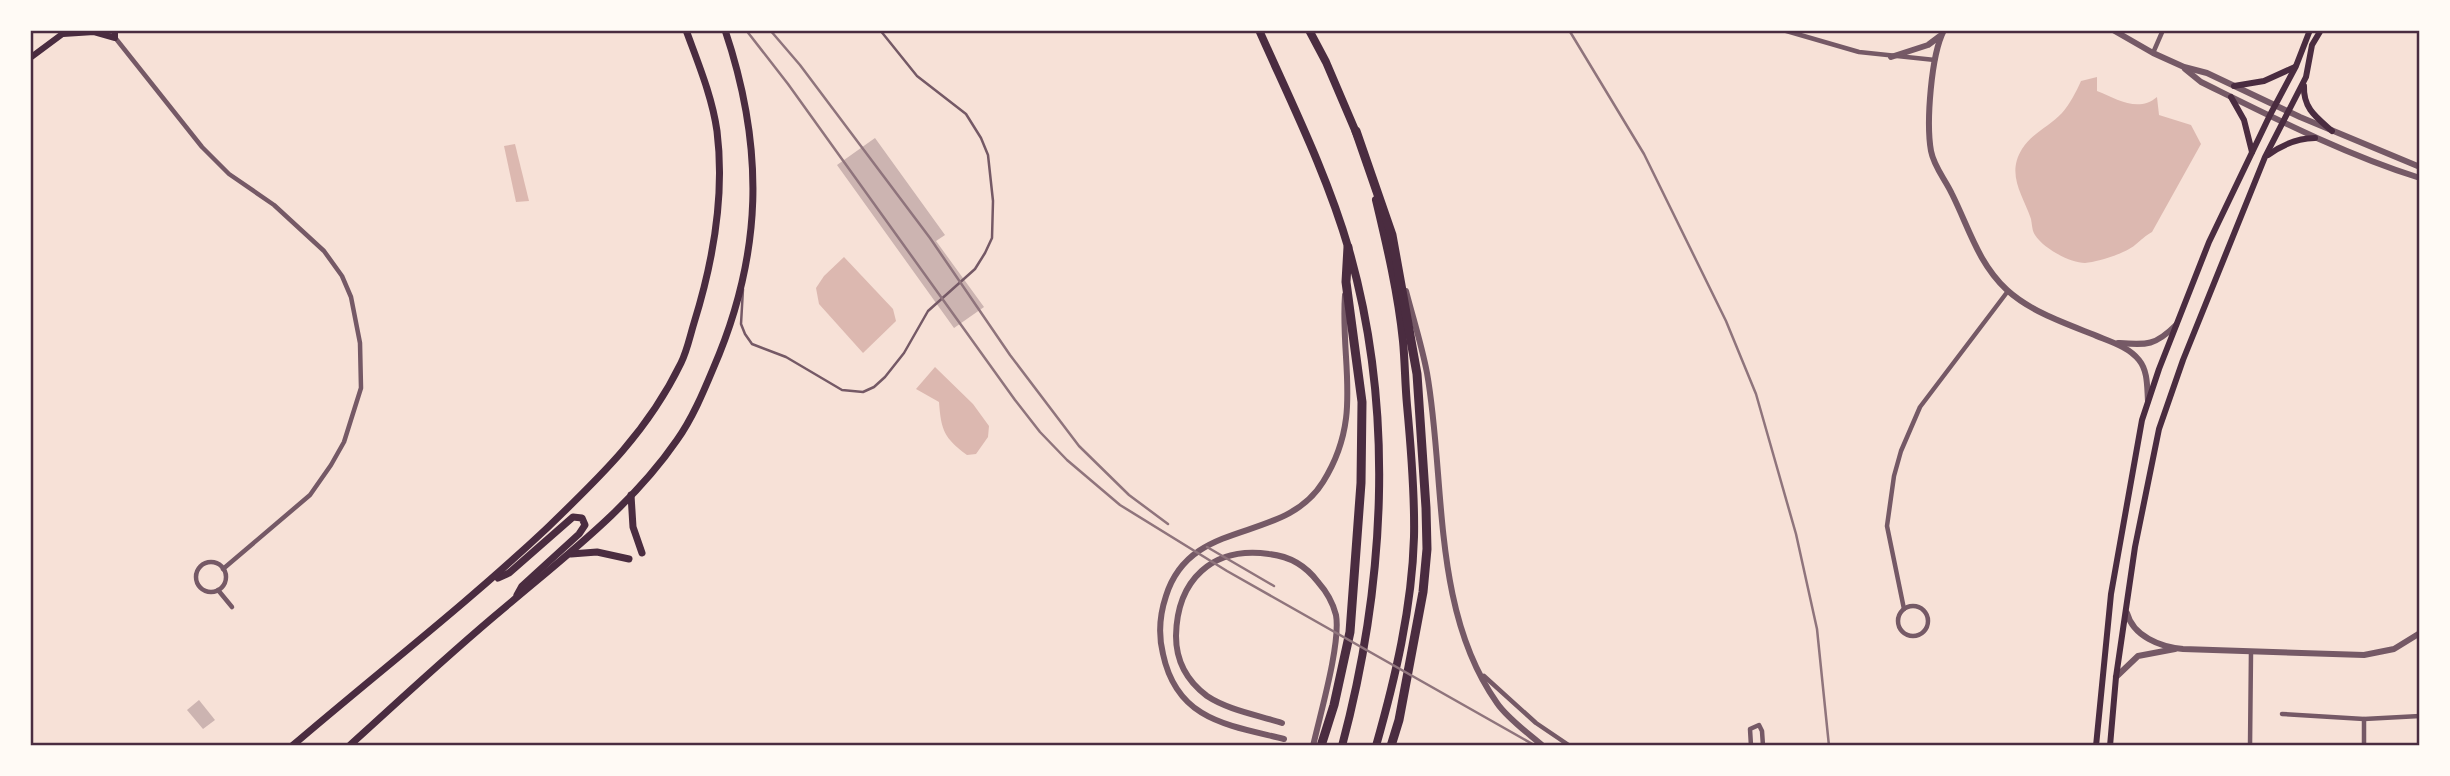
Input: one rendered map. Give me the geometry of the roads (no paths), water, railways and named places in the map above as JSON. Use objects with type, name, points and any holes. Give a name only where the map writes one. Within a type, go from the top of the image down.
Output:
[{"type":"highway","points":[[1259,30],[1316,160],[1348,247],[1361,295],[1376,386],[1379,466],[1370,608],[1354,699],[1342,746]]},
{"type":"highway","points":[[1309,30],[1356,131],[1392,234],[1417,374],[1427,549],[1416,635],[1391,746]]},
{"type":"highway","points":[[1356,131],[1377,201],[1403,341],[1414,538],[1407,609],[1391,694],[1376,746]]},
{"type":"highway","points":[[1321,746],[1334,705],[1350,632],[1362,483],[1362,402],[1346,282],[1348,247]]},
{"type":"main road","points":[[292,746],[491,581],[619,457],[653,411],[682,362],[709,277],[717,215],[719,156],[710,96],[686,30]]},
{"type":"main road","points":[[349,746],[456,649],[569,554],[644,482],[678,439],[720,352],[744,279],[750,239],[754,165],[749,122],[737,67],[725,30]]},
{"type":"main road","points":[[2096,746],[2111,594],[2148,403],[2208,242],[2296,66],[2310,30]]},
{"type":"main road","points":[[2321,30],[2312,45],[2304,88],[2310,112],[2332,131]]},
{"type":"main road","points":[[30,58],[66,32],[115,34]]},
{"type":"main road","points":[[2234,86],[2253,84],[2296,66]]},
{"type":"main road","points":[[2110,746],[2116,677],[2141,510],[2159,429],[2183,360],[2265,157],[2306,77]]},
{"type":"main road","points":[[2231,97],[2244,120],[2252,154]]},
{"type":"main road","points":[[2265,157],[2301,138],[2315,138]]},
{"type":"main road","points":[[631,495],[632,527],[642,553]]},
{"type":"main road","points":[[491,581],[509,573],[573,517],[582,518],[585,525],[579,534],[522,586],[514,600]]},
{"type":"main road","points":[[569,554],[597,552],[629,559]]},
{"type":"street","points":[[109,30],[115,34],[202,147],[229,173],[274,205],[324,251],[342,276],[356,320],[362,362],[361,388],[344,442],[310,495],[223,569]]},
{"type":"street","points":[[1783,30],[1859,52],[1935,60]]},
{"type":"street","points":[[2113,30],[2152,53],[2184,67],[2207,73],[2300,117],[2420,167]]},
{"type":"street","points":[[2152,53],[2163,30]]},
{"type":"street","points":[[1891,57],[1928,45],[1942,33]]},
{"type":"street","points":[[1942,33],[1935,60],[1929,125],[1931,152],[1975,247],[2008,290],[2026,304],[2057,320],[2116,343],[2138,360],[2147,377],[2148,403]]},
{"type":"street","points":[[2184,67],[2201,82],[2315,138],[2381,166],[2420,178]]},
{"type":"street","points":[[1392,234],[1427,373],[1446,547],[1454,599],[1464,637],[1478,670],[1498,704],[1543,746]]},
{"type":"street","points":[[1284,739],[1212,719],[1184,701],[1175,687],[1162,652],[1162,607],[1172,578],[1193,553],[1219,540],[1260,527],[1296,509],[1321,485],[1331,469],[1346,430],[1348,414],[1343,323],[1346,282]]},
{"type":"street","points":[[1904,609],[1916,606],[1926,613],[1928,625],[1920,634],[1914,636],[1903,632],[1898,620],[1904,609],[1887,526],[1894,476],[1901,451],[1920,407],[2008,290]]},
{"type":"street","points":[[2116,343],[2145,345],[2161,340],[2176,324]]},
{"type":"street","points":[[1282,723],[1218,702],[1198,689],[1182,668],[1176,643],[1181,602],[1204,567],[1227,555],[1244,551],[1290,559],[1314,576],[1330,600],[1336,615],[1336,636],[1313,746]]},
{"type":"street","points":[[210,563],[223,569],[226,578],[218,590],[209,592],[200,588],[196,575],[201,566],[210,563]]},
{"type":"street","points":[[218,590],[232,607]]},
{"type":"street","points":[[2127,604],[2127,615],[2142,635],[2177,649]]},
{"type":"street","points":[[2116,677],[2138,656],[2177,649],[2373,654],[2404,644],[2420,633]]},
{"type":"street","points":[[2250,746],[2251,652]]},
{"type":"street","points":[[1478,670],[1536,723],[1570,746]]},
{"type":"street","points":[[2282,714],[2364,719],[2420,716]]},
{"type":"street","points":[[2364,719],[2364,746]]},
{"type":"street","points":[[1751,746],[1750,729],[1759,726],[1763,746]]},
{"type":"lane","points":[[744,279],[741,324],[744,334],[752,344],[786,357],[842,390],[863,392],[884,377],[904,353],[928,312],[975,269],[985,253],[992,238],[993,212],[991,172],[981,138],[966,114],[916,76],[880,30]]},
{"type":"railway","points":[[746,30],[788,84],[1015,400],[1067,460],[1120,505],[1227,571],[1536,746]]},
{"type":"railway","points":[[770,30],[800,65],[930,238],[1010,355],[1079,446],[1129,495],[1168,524]]},
{"type":"railway","points":[[1569,30],[1644,154],[1726,321],[1756,394],[1796,534],[1817,629],[1829,746]]},
{"type":"railway","points":[[1207,547],[1274,586]]}]
